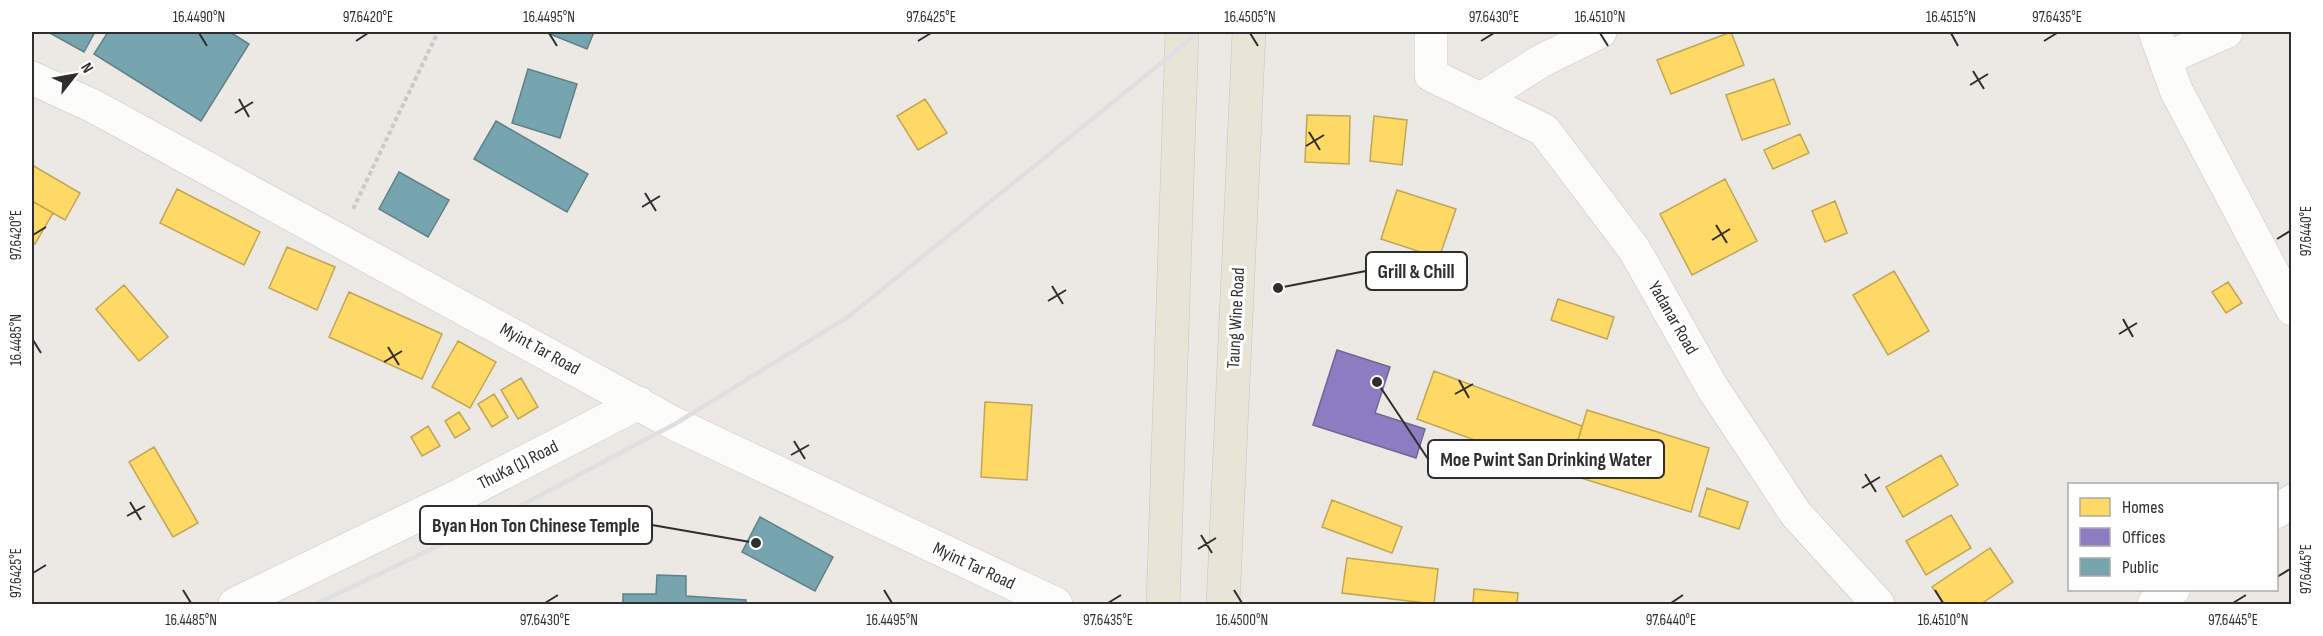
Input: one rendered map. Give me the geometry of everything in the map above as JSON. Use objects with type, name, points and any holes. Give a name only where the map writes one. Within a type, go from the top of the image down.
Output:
[{"type":"main road","points":[[1163,604],[1182,32]]},
{"type":"main road","name":"Taung Wine Road","points":[[1223,604],[1249,32]]},
{"type":"street","name":"Yadanar Road","points":[[1431,32],[1431,75],[1544,130],[1634,249],[1712,387],[1796,514],[1878,604]]},
{"type":"street","points":[[1481,99],[1541,61],[1600,32]]},
{"type":"street","points":[[2226,32],[2160,45],[2176,90],[2292,309]]},
{"type":"street","name":"Myint Tar Road","points":[[32,78],[93,106],[675,424],[1056,604]]},
{"type":"street","name":"ThuKa (1) Road","points":[[235,604],[460,495],[639,403]]},
{"type":"street","points":[[2278,511],[2292,501]]},
{"type":"street","points":[[2154,604],[2173,591]]},
{"type":"path","points":[[338,239],[438,32]]},
{"type":"building: Homes","points":[[1731,32],[1744,65],[1671,94],[1657,60]]},
{"type":"building: Homes","points":[[1774,79],[1790,124],[1742,140],[1726,95]]},
{"type":"building: Homes","points":[[925,99],[947,133],[918,150],[897,116]]},
{"type":"building: Homes","points":[[1307,115],[1350,116],[1349,164],[1305,162]]},
{"type":"building: Homes","points":[[1374,116],[1407,120],[1402,165],[1370,161]]},
{"type":"building: Homes","points":[[1800,134],[1809,153],[1773,169],[1764,150]]},
{"type":"building: Homes","points":[[32,165],[80,193],[65,220],[32,201]]},
{"type":"building: Homes","points":[[1725,179],[1757,241],[1692,275],[1660,214]]},
{"type":"building: Homes","points":[[177,189],[260,232],[244,265],[160,223]]},
{"type":"building: Homes","points":[[1397,190],[1456,209],[1439,258],[1381,239]]},
{"type":"building: Homes","points":[[32,201],[53,213],[35,244],[32,242]]},
{"type":"building: Homes","points":[[1835,201],[1847,233],[1825,242],[1812,211]]},
{"type":"building: Homes","points":[[287,247],[335,267],[317,310],[269,288]]},
{"type":"building: Homes","points":[[1894,271],[1929,331],[1888,355],[1853,295]]},
{"type":"building: Homes","points":[[2228,282],[2242,303],[2226,313],[2212,292]]},
{"type":"building: Homes","points":[[124,285],[168,337],[139,361],[96,309]]},
{"type":"building: Homes","points":[[349,292],[442,334],[422,379],[329,337]]},
{"type":"building: Homes","points":[[1558,299],[1614,317],[1607,339],[1551,320]]},
{"type":"building: Homes","points":[[458,341],[496,362],[470,408],[432,387]]},
{"type":"building: Homes","points":[[1434,371],[1582,426],[1568,474],[1417,419]]},
{"type":"building: Homes","points":[[521,378],[538,407],[518,419],[501,390]]},
{"type":"building: Homes","points":[[494,394],[508,417],[492,427],[478,404]]},
{"type":"building: Homes","points":[[985,402],[1032,405],[1027,480],[981,477]]},
{"type":"building: Homes","points":[[1587,410],[1709,448],[1691,512],[1568,474]]},
{"type":"building: Homes","points":[[459,412],[470,429],[455,438],[445,421]]},
{"type":"building: Homes","points":[[428,426],[440,446],[422,456],[411,437]]},
{"type":"building: Homes","points":[[154,447],[198,523],[173,537],[129,462]]},
{"type":"building: Homes","points":[[1941,455],[1958,485],[1903,517],[1886,487]]},
{"type":"building: Homes","points":[[1707,488],[1748,502],[1739,529],[1699,516]]},
{"type":"building: Homes","points":[[1332,500],[1402,527],[1392,553],[1322,527]]},
{"type":"building: Homes","points":[[1951,515],[1971,548],[1926,575],[1906,541]]},
{"type":"building: Homes","points":[[1990,548],[2013,582],[1981,604],[1944,604],[1932,587]]},
{"type":"building: Homes","points":[[1347,558],[1438,569],[1434,604],[1342,593]]},
{"type":"building: Homes","points":[[1474,589],[1518,593],[1517,604],[1473,604]]},
{"type":"building: Offices","points":[[1337,350],[1390,367],[1375,413],[1425,429],[1416,458],[1313,425]]},
{"type":"building: Public","points":[[48,32],[95,32],[84,52]]},
{"type":"building: Public","points":[[108,32],[230,32],[249,44],[201,121],[94,54]]},
{"type":"building: Public","points":[[545,32],[594,32],[587,49]]},
{"type":"building: Public","points":[[528,69],[577,84],[560,138],[512,123]]},
{"type":"building: Public","points":[[496,121],[588,174],[567,212],[474,159]]},
{"type":"building: Public","points":[[399,172],[449,200],[428,237],[379,209]]},
{"type":"building: Public","points":[[760,517],[833,557],[815,591],[742,552]]},
{"type":"building: Public","points":[[657,575],[686,576],[686,596],[746,600],[746,604],[623,604],[623,594],[656,594]]},
{"type":"railway","points":[[316,604],[501,516],[675,424],[848,317],[1197,32]]},
{"type":"place","name":"Grill & Chill","points":[[1278,288]]},
{"type":"place","name":"Moe Pwint San Drinking Water","points":[[1377,382]]},
{"type":"place","name":"Byan Hon Ton Chinese Temple","points":[[756,543]]}]
